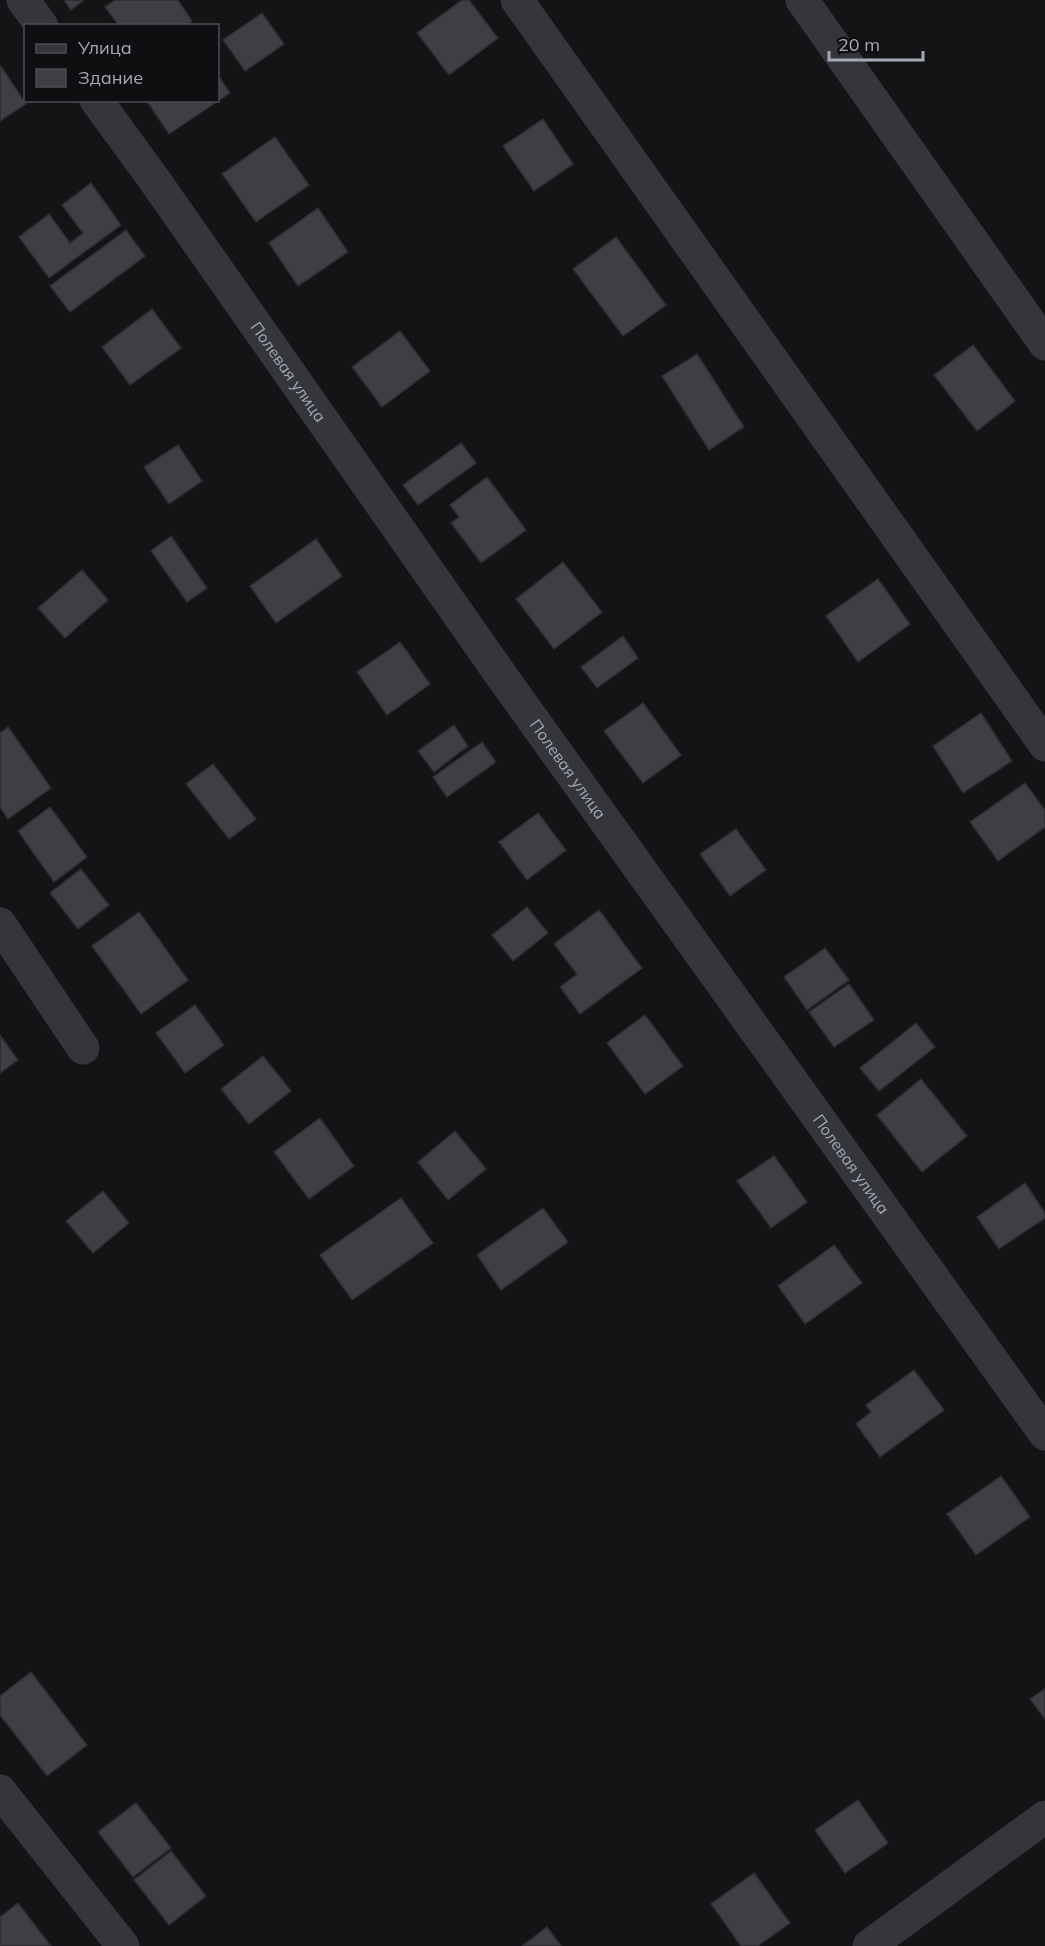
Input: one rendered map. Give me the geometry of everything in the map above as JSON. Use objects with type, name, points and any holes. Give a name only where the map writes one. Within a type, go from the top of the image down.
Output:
[{"type":"street","points":[[23,0],[41,24]]},
{"type":"street","points":[[517,0],[1045,745]]},
{"type":"street","points":[[802,0],[852,74],[1045,344]]},
{"type":"street","name":"Полевая улица","points":[[97,102],[503,678],[1045,1434]]},
{"type":"street","points":[[0,924],[83,1048]]},
{"type":"street","points":[[0,1791],[123,1946]]},
{"type":"street","points":[[868,1946],[1045,1816]]},
{"type":"building","points":[[64,0],[84,0],[71,10]]},
{"type":"building","points":[[115,0],[178,0],[192,21],[188,24],[118,24],[105,7]]},
{"type":"building","points":[[462,0],[469,0],[498,38],[449,75],[417,33]]},
{"type":"building","points":[[262,13],[284,44],[245,71],[223,40]]},
{"type":"building","points":[[0,65],[26,104],[0,121]]},
{"type":"building","points":[[219,76],[230,93],[219,100]]},
{"type":"building","points":[[147,102],[217,102],[169,134]]},
{"type":"building","points":[[543,119],[573,164],[534,191],[503,146]]},
{"type":"building","points":[[275,137],[309,185],[256,222],[222,174]]},
{"type":"building","points":[[91,183],[121,225],[49,278],[19,237],[49,214],[70,243],[83,233],[62,205]]},
{"type":"building","points":[[318,208],[348,252],[298,286],[269,243]]},
{"type":"building","points":[[126,230],[145,256],[70,312],[50,286]]},
{"type":"building","points":[[616,237],[666,305],[623,336],[573,269]]},
{"type":"building","points":[[152,309],[181,348],[130,385],[102,347]]},
{"type":"building","points":[[400,331],[430,371],[382,407],[352,367]]},
{"type":"building","points":[[973,345],[1015,401],[977,431],[934,375]]},
{"type":"building","points":[[697,354],[744,427],[709,450],[662,376]]},
{"type":"building","points":[[461,443],[476,463],[418,505],[403,485]]},
{"type":"building","points":[[178,445],[202,481],[169,504],[144,467]]},
{"type":"building","points":[[487,477],[526,530],[481,563],[451,523],[459,517],[450,505]]},
{"type":"building","points":[[171,536],[207,588],[187,602],[151,551]]},
{"type":"building","points":[[316,539],[342,576],[276,623],[250,586]]},
{"type":"building","points":[[563,562],[602,612],[554,649],[516,599]]},
{"type":"building","points":[[82,570],[108,600],[65,638],[38,608]]},
{"type":"building","points":[[878,579],[910,624],[858,662],[826,616]]},
{"type":"building","points":[[623,636],[638,658],[597,688],[581,667]]},
{"type":"building","points":[[400,642],[430,684],[387,715],[357,672]]},
{"type":"building","points":[[643,703],[681,755],[643,783],[604,731]]},
{"type":"building","points":[[981,713],[1012,761],[963,793],[933,746]]},
{"type":"building","points":[[454,725],[468,746],[434,772],[418,751]]},
{"type":"building","points":[[8,727],[51,788],[8,819],[0,807],[0,733]]},
{"type":"building","points":[[482,742],[496,762],[447,797],[433,777]]},
{"type":"building","points":[[213,764],[256,819],[229,839],[186,784]]},
{"type":"building","points":[[1025,783],[1045,810],[1045,827],[998,861],[970,822]]},
{"type":"building","points":[[50,807],[87,857],[54,882],[18,831]]},
{"type":"building","points":[[538,813],[566,850],[527,880],[499,842]]},
{"type":"building","points":[[736,829],[766,870],[730,896],[700,854]]},
{"type":"building","points":[[81,869],[109,905],[78,929],[50,893]]},
{"type":"building","points":[[527,907],[548,933],[513,961],[492,935]]},
{"type":"building","points":[[599,910],[642,968],[580,1014],[560,987],[577,974],[554,944]]},
{"type":"building","points":[[139,912],[188,980],[141,1014],[92,946]]},
{"type":"building","points":[[825,948],[849,980],[807,1010],[784,977]]},
{"type":"building","points":[[849,984],[874,1020],[834,1047],[809,1012]]},
{"type":"building","points":[[195,1005],[224,1045],[185,1073],[156,1033]]},
{"type":"building","points":[[645,1015],[683,1066],[645,1094],[607,1043]]},
{"type":"building","points":[[916,1023],[935,1047],[879,1091],[860,1068]]},
{"type":"building","points":[[0,1035],[18,1060],[0,1073]]},
{"type":"building","points":[[263,1056],[291,1091],[249,1124],[221,1089]]},
{"type":"building","points":[[921,1079],[967,1136],[922,1172],[877,1115]]},
{"type":"building","points":[[320,1118],[354,1166],[309,1199],[274,1152]]},
{"type":"building","points":[[455,1131],[486,1169],[448,1200],[418,1162]]},
{"type":"building","points":[[774,1156],[807,1202],[771,1228],[737,1181]]},
{"type":"building","points":[[1025,1183],[1045,1213],[1045,1218],[999,1249],[977,1217]]},
{"type":"building","points":[[103,1191],[129,1223],[93,1253],[66,1221]]},
{"type":"building","points":[[401,1198],[433,1243],[352,1300],[320,1255]]},
{"type":"building","points":[[543,1208],[568,1242],[501,1290],[477,1255]]},
{"type":"building","points":[[834,1245],[862,1283],[805,1324],[778,1286]]},
{"type":"building","points":[[914,1370],[944,1410],[880,1457],[856,1424],[871,1412],[866,1405]]},
{"type":"building","points":[[1001,1476],[1030,1517],[976,1555],[947,1514]]},
{"type":"building","points":[[31,1672],[87,1745],[47,1776],[0,1715],[0,1696]]},
{"type":"building","points":[[1045,1689],[1045,1719],[1030,1699]]},
{"type":"building","points":[[858,1800],[888,1843],[845,1873],[815,1830]]},
{"type":"building","points":[[136,1803],[171,1848],[133,1877],[98,1832]]},
{"type":"building","points":[[171,1851],[206,1896],[169,1925],[134,1880]]},
{"type":"building","points":[[754,1873],[790,1923],[758,1946],[741,1946],[711,1904]]},
{"type":"building","points":[[18,1903],[51,1946],[0,1946],[0,1917]]},
{"type":"building","points":[[547,1927],[561,1946],[522,1946]]}]
